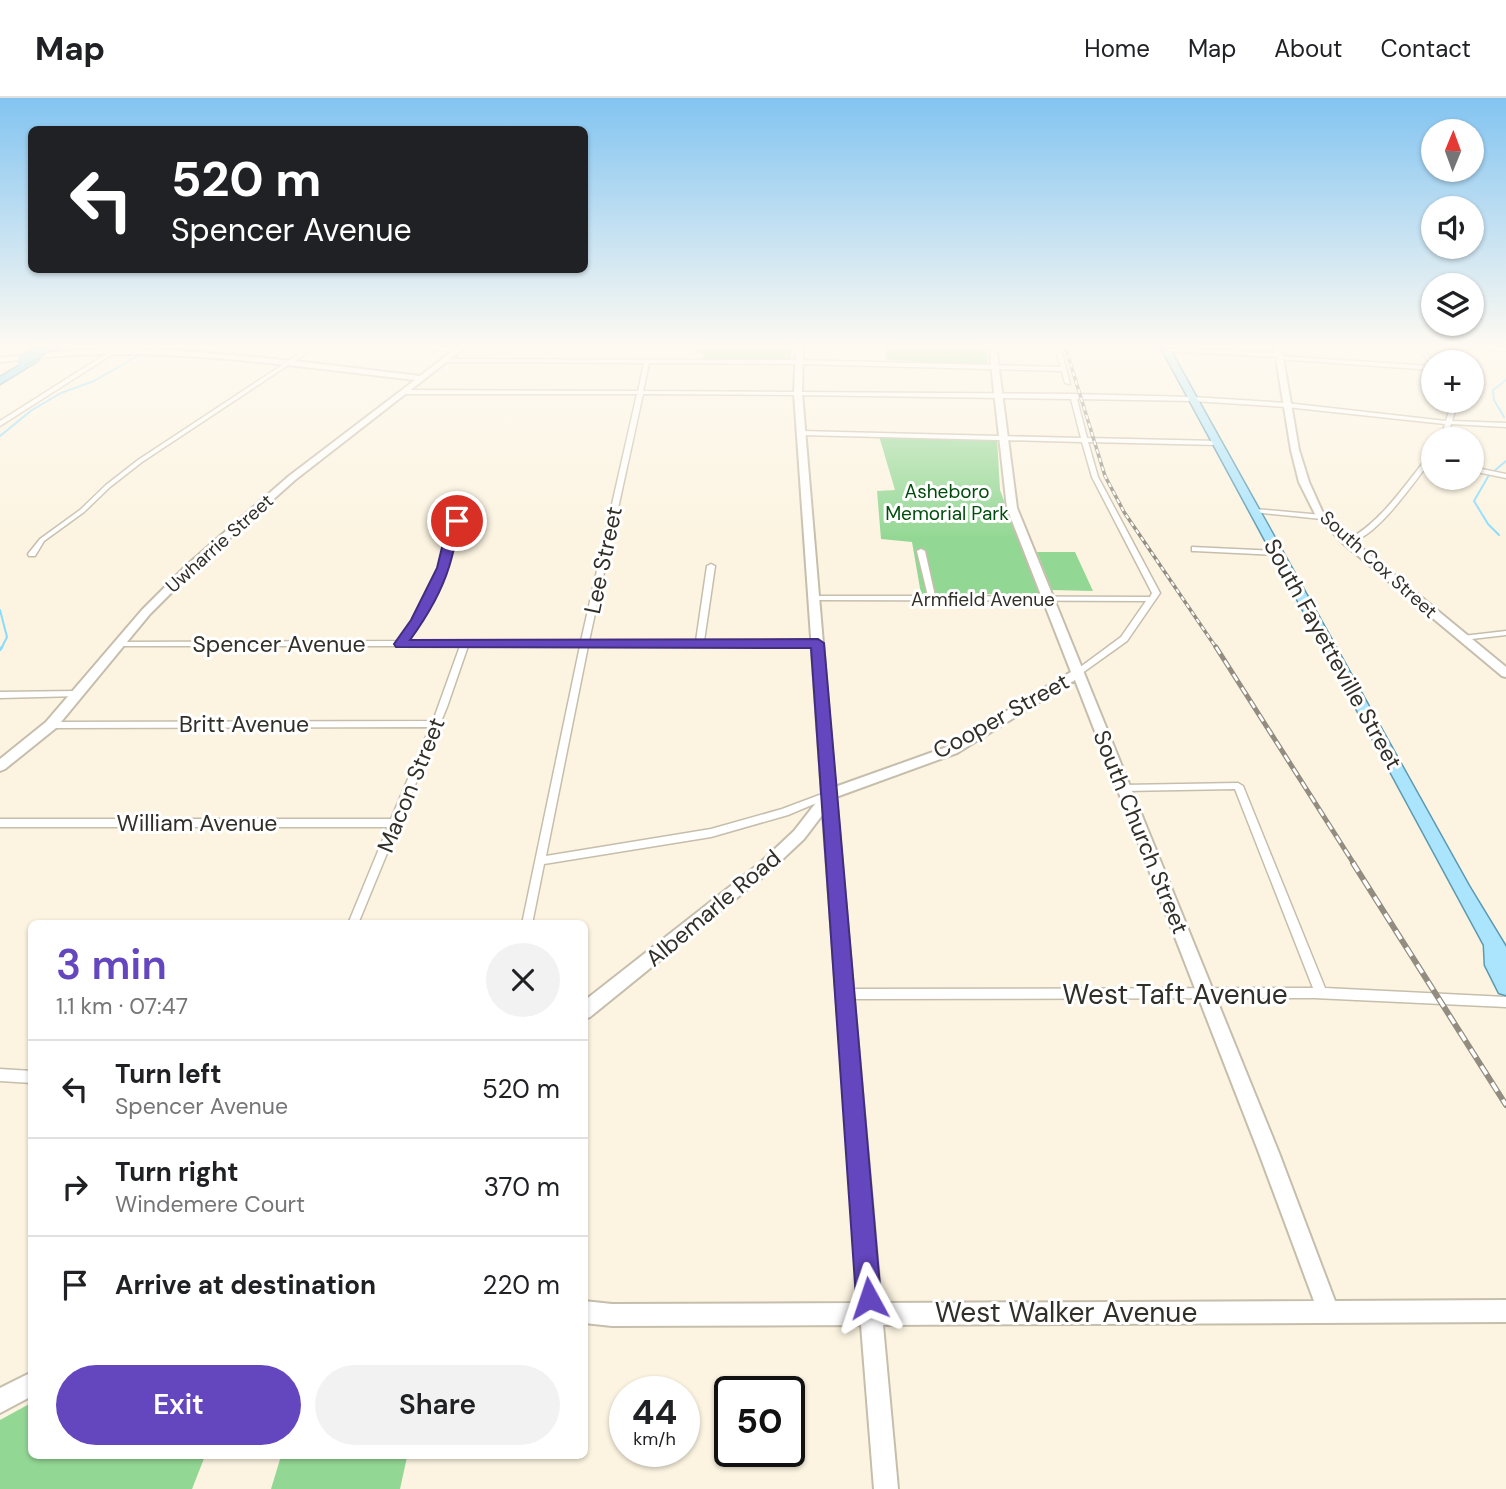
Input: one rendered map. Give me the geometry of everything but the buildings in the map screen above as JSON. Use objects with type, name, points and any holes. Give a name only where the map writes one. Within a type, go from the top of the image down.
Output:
[{"type":"main road","name":"South Fayetteville Street","points":[[1200,411],[1500,957],[1494,965],[1506,987]]},
{"type":"street","points":[[0,424],[20,411]]},
{"type":"street","points":[[32,554],[47,535],[82,511],[108,486],[215,411]]},
{"type":"street","name":"Uwharrie Street","points":[[0,766],[51,725],[169,588],[270,496],[382,411]]},
{"type":"street","name":"Lee Street","points":[[528,920],[636,411]]},
{"type":"street","points":[[799,411],[843,994],[886,1489]]},
{"type":"street","name":"South Church Street","points":[[999,411],[1012,508],[1328,1310]]},
{"type":"street","points":[[1077,411],[1095,477],[1156,593],[1152,599]]},
{"type":"street","name":"South Cox Street","points":[[1287,411],[1300,468],[1311,500],[1322,517],[1348,542],[1506,673]]},
{"type":"street","points":[[1340,411],[1450,423],[1506,425]]},
{"type":"street","points":[[1448,427],[1452,413]]},
{"type":"street","points":[[801,432],[1218,443]]},
{"type":"street","points":[[1348,542],[1359,537],[1421,470]]},
{"type":"street","points":[[1484,471],[1506,476]]},
{"type":"street","points":[[1255,511],[1322,517]]},
{"type":"street","points":[[401,644],[417,621],[443,568],[451,535]]},
{"type":"street","points":[[1195,549],[1277,553]]},
{"type":"street","points":[[921,551],[932,598]]},
{"type":"street","points":[[700,644],[710,566]]},
{"type":"street","name":"Armfield Avenue","points":[[814,598],[1152,599]]},
{"type":"street","name":"Cooper Street","points":[[539,861],[722,831],[785,812],[952,750],[1078,673],[1124,639],[1152,599]]},
{"type":"street","points":[[1463,638],[1506,633]]},
{"type":"street","name":"Spencer Avenue","points":[[119,644],[818,643]]},
{"type":"street","name":"Macon Street","points":[[354,920],[436,724],[465,644]]},
{"type":"street","points":[[0,695],[77,694]]},
{"type":"street","name":"Britt Avenue","points":[[51,725],[436,724]]},
{"type":"street","points":[[1124,788],[1238,786],[1321,994]]},
{"type":"street","name":"Albemarle Road","points":[[588,1009],[765,867],[799,835],[830,794]]},
{"type":"street","name":"William Avenue","points":[[0,823],[395,823]]},
{"type":"street","name":"West Taft Avenue","points":[[843,994],[1321,994],[1506,1002]]},
{"type":"street","points":[[0,1074],[28,1077]]},
{"type":"street","name":"West Walker Avenue","points":[[588,1312],[612,1315],[1506,1311]]},
{"type":"street","points":[[0,1401],[28,1385]]},
{"type":"green space","name":"Asheboro Memorial Park","points":[[879,436],[997,438],[1000,490],[1039,594],[921,594],[912,542],[881,539],[877,491],[895,490]]},
{"type":"green space","points":[[1037,552],[1075,552],[1093,591],[1052,590]]},
{"type":"green space","points":[[28,1405],[28,1459],[204,1459],[192,1489],[0,1489],[0,1420]]},
{"type":"green space","points":[[280,1459],[407,1459],[400,1489],[271,1489]]},
{"type":"waterway","points":[[0,436],[31,411]]},
{"type":"waterway","points":[[1500,411],[1504,417]]},
{"type":"waterway","points":[[1493,472],[1506,461]]},
{"type":"waterway","points":[[1489,475],[1474,501],[1488,524],[1499,535]]},
{"type":"waterway","points":[[0,610],[7,637],[2,647]]},
{"type":"railway","points":[[1085,411],[1105,476],[1124,512],[1217,649]]},
{"type":"railway","points":[[1216,647],[1354,864]]},
{"type":"railway","points":[[1353,863],[1506,1105]]},
{"type":"route","points":[[457,521],[459,524],[451,535],[450,549],[443,568],[417,621],[401,644],[818,643],[844,1008],[869,1298]]}]
